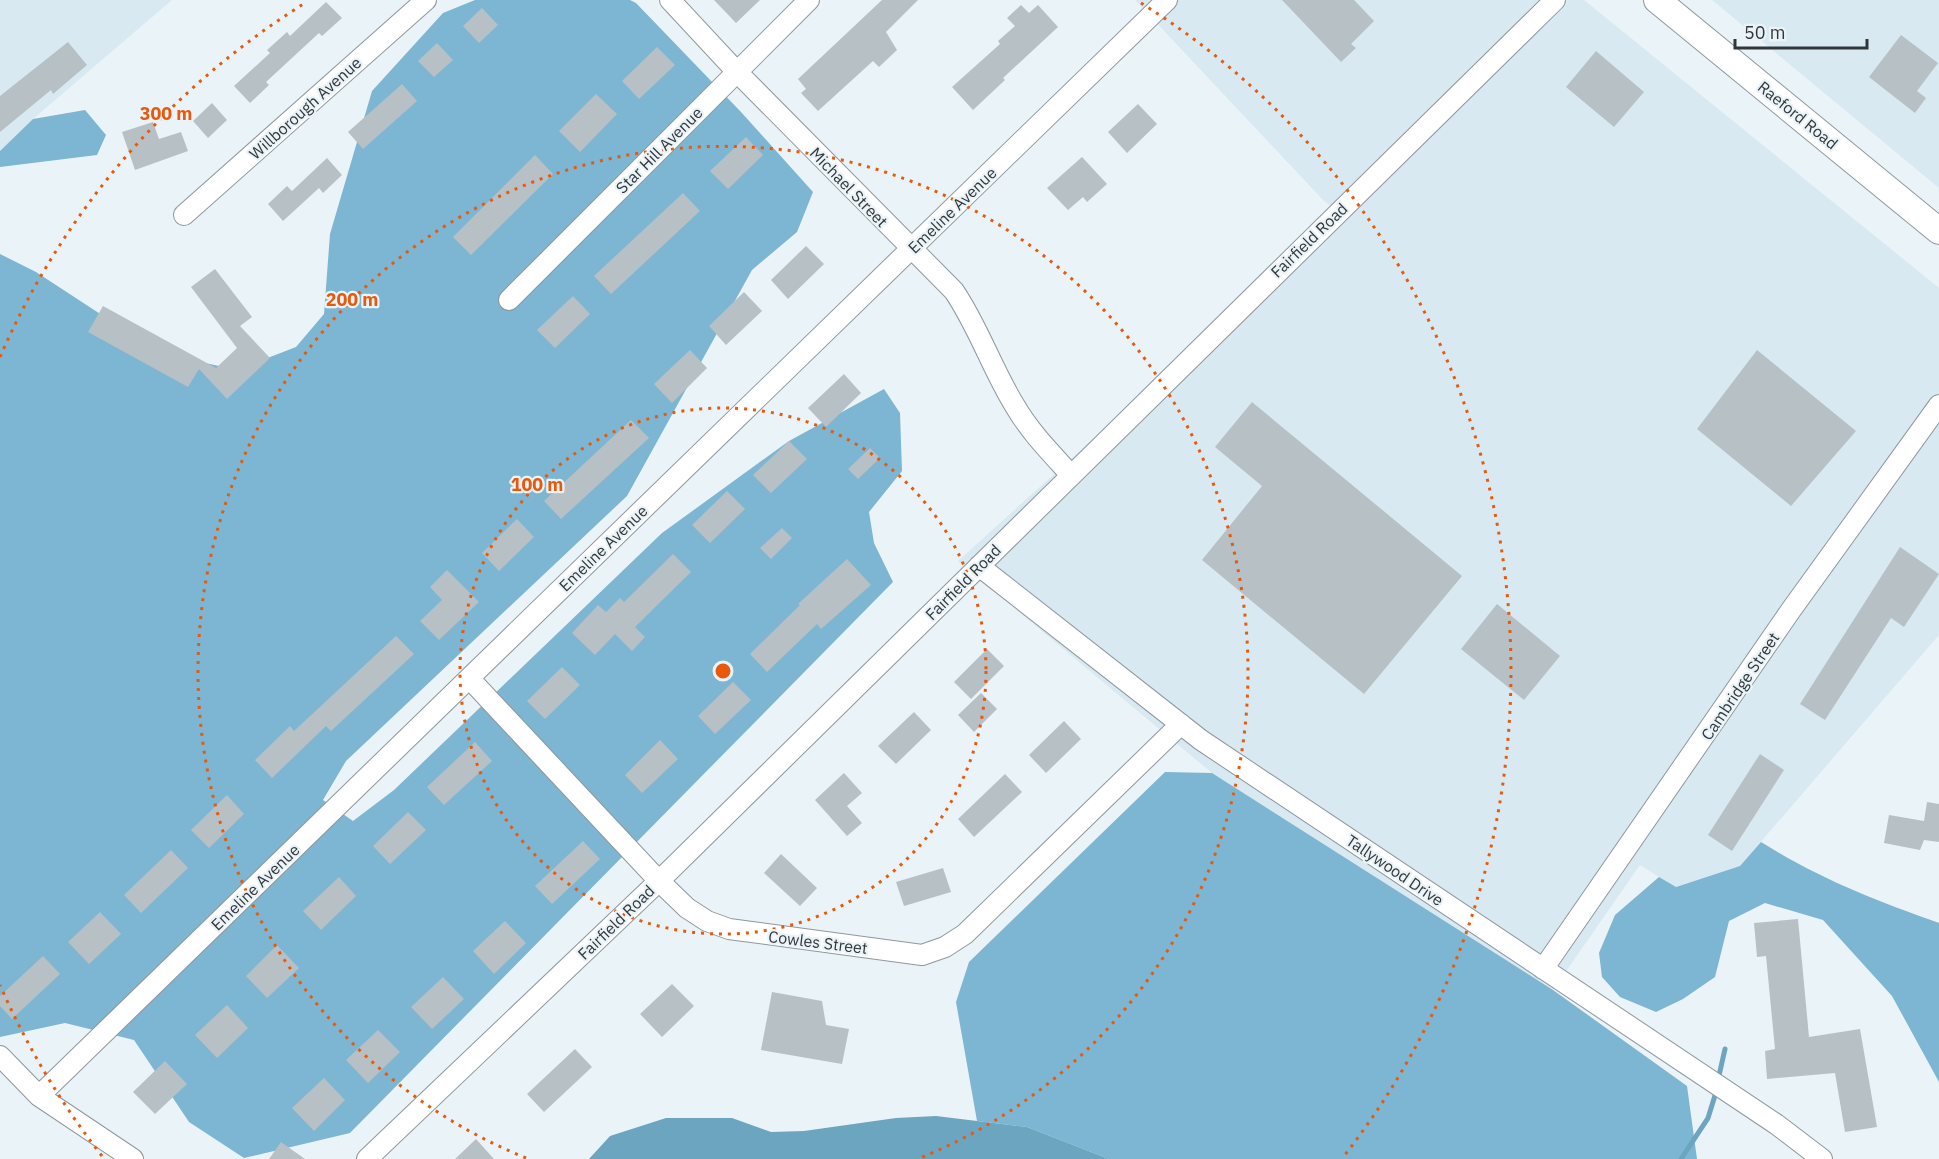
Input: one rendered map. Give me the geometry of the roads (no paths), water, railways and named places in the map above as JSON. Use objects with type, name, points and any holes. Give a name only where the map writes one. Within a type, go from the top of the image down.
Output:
[{"type":"main road","name":"Raeford Road","points":[[1657,0],[1939,231]]},
{"type":"street","name":"Willborough Avenue","points":[[184,215],[426,0]]},
{"type":"street","name":"Michael Street","points":[[670,0],[737,72],[954,291],[979,332],[998,376],[1016,408],[1037,437],[1071,475]]},
{"type":"street","name":"Star Hill Avenue","points":[[509,300],[810,0]]},
{"type":"street","name":"Emeline Avenue","points":[[39,1096],[1167,0]]},
{"type":"street","name":"Fairfield Road","points":[[367,1159],[659,880],[1555,0]]},
{"type":"street","name":"Cambridge Street","points":[[1543,969],[1791,610],[1939,405]]},
{"type":"street","name":"Tallywood Drive","points":[[979,566],[1181,724],[1797,1139],[1822,1159]]},
{"type":"street","name":"Cowles Street","points":[[469,678],[659,880],[687,908],[707,921],[729,929],[922,955],[945,947],[965,934],[1181,724]]},
{"type":"street","points":[[0,1056],[39,1096],[133,1159]]},
{"type":"waterway","points":[[1718,1080],[1725,1049]]},
{"type":"waterway","points":[[1681,1159],[1708,1118],[1717,1089]]}]
